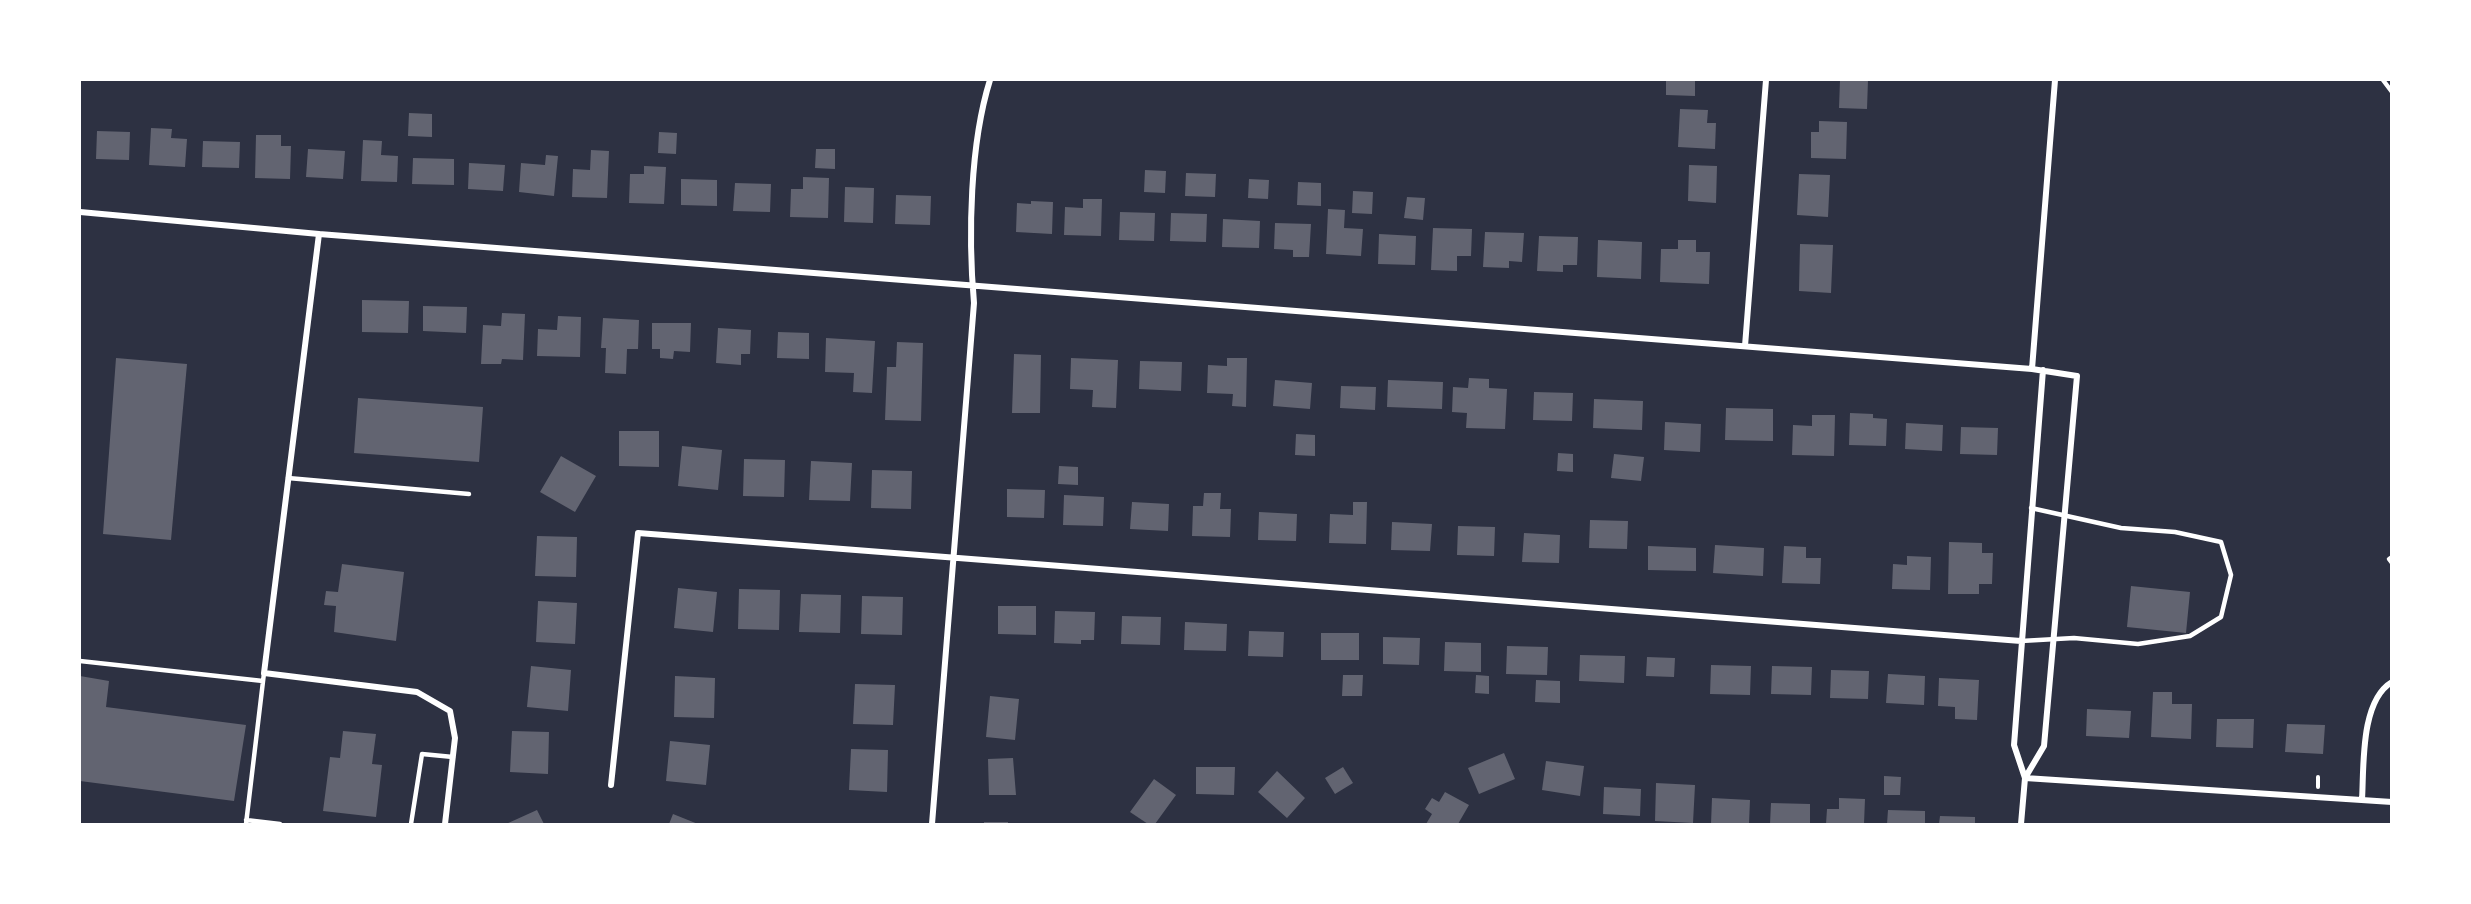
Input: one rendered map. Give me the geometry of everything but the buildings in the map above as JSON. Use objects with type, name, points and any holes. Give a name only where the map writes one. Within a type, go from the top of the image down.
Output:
[{"type":"street","points":[[932,825],[974,303],[970,255],[977,142],[983,103],[990,80]]},
{"type":"street","points":[[1745,346],[1766,80]]},
{"type":"street","points":[[2032,369],[2055,80]]},
{"type":"street","points":[[80,212],[319,234],[2032,369],[2077,376],[2044,746],[2025,778]]},
{"type":"street","points":[[319,234],[264,673],[417,692],[450,711],[455,738],[445,825]]},
{"type":"street","points":[[2021,825],[2025,778],[2014,745],[2043,370]]},
{"type":"street","points":[[611,785],[638,533],[2021,641]]},
{"type":"street","points":[[2362,800],[2367,726],[2381,692],[2391,682]]},
{"type":"street","points":[[2025,778],[2391,802]]},
{"type":"lane","points":[[2383,80],[2391,92]]},
{"type":"lane","points":[[288,478],[469,495]]},
{"type":"lane","points":[[2021,641],[2074,638],[2138,644],[2190,636],[2221,617],[2231,575],[2221,542],[2175,532],[2121,528],[2031,508]]},
{"type":"lane","points":[[2391,557],[2389,559],[2391,563]]},
{"type":"lane","points":[[80,661],[263,681]]},
{"type":"lane","points":[[264,673],[246,822],[280,825]]},
{"type":"lane","points":[[411,825],[422,754],[453,757]]}]
